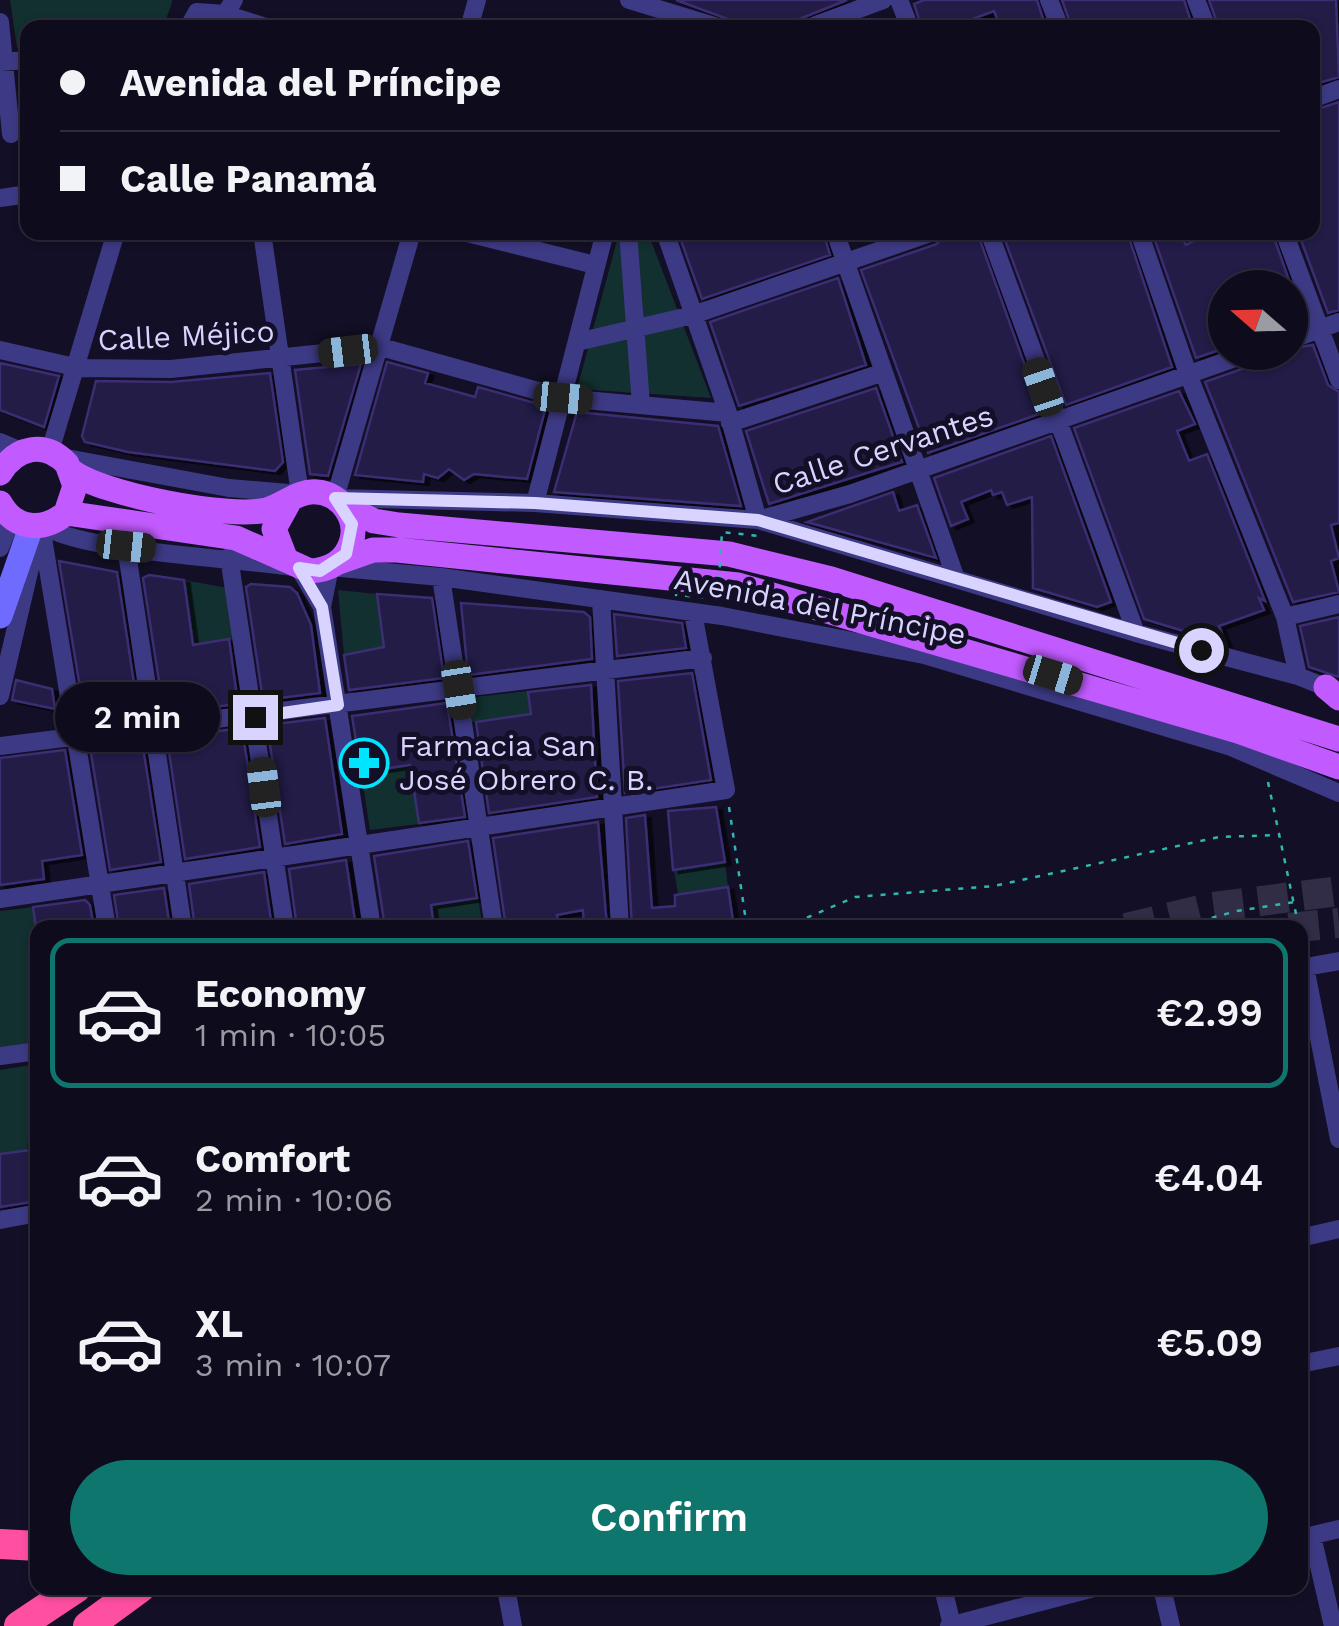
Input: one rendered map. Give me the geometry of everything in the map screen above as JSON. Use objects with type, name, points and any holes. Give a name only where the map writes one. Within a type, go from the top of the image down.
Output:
[{"type":"highway","points":[[0,1544],[30,1546]]},
{"type":"highway","points":[[19,1626],[66,1595]]},
{"type":"highway","points":[[88,1626],[130,1595]]},
{"type":"main road","points":[[6,457],[61,460],[88,484],[118,494],[245,512],[318,492],[339,502],[353,534],[335,564],[293,564],[236,538],[26,518]]},
{"type":"main road","points":[[0,616],[26,518],[75,486],[61,460]]},
{"type":"main road","points":[[293,564],[274,529],[294,497]]},
{"type":"main road","name":"Avenida del Príncipe","points":[[339,502],[374,520],[400,526],[729,554],[831,579],[1339,739]]},
{"type":"main road","name":"Avenida del Príncipe","points":[[335,564],[373,550],[397,550],[738,584],[1220,725],[1339,767]]},
{"type":"street","points":[[629,0],[691,20]]},
{"type":"street","points":[[829,20],[883,0]]},
{"type":"street","points":[[191,13],[229,14]]},
{"type":"street","points":[[0,22],[13,134]]},
{"type":"street","points":[[61,460],[78,368],[114,240]]},
{"type":"street","points":[[263,240],[282,359],[294,497]]},
{"type":"street","points":[[339,502],[410,240]]},
{"type":"street","points":[[495,240],[596,265]]},
{"type":"street","points":[[535,503],[603,240]]},
{"type":"street","points":[[629,240],[641,405]]},
{"type":"street","points":[[668,240],[729,418],[759,528]]},
{"type":"street","points":[[838,240],[956,579]]},
{"type":"street","points":[[576,342],[693,316],[910,240]]},
{"type":"street","points":[[991,240],[1136,633]]},
{"type":"street","points":[[1142,240],[1188,374],[1285,617],[1298,676]]},
{"type":"street","points":[[1287,240],[1339,380]]},
{"type":"street","points":[[1308,334],[1339,322]]},
{"type":"street","name":"Calle Méjico","points":[[0,350],[78,368],[171,369],[381,347],[563,398],[729,418]]},
{"type":"street","name":"Calle Cervantes","points":[[759,528],[919,467],[1208,367]]},
{"type":"street","points":[[729,418],[882,373]]},
{"type":"street","name":"Avenida del Príncipe","points":[[339,502],[535,503],[759,528],[1298,676],[1335,692]]},
{"type":"street","points":[[26,518],[56,534],[126,546],[293,564],[322,607],[371,920]]},
{"type":"street","points":[[0,548],[26,518]]},
{"type":"street","points":[[0,696],[26,518]]},
{"type":"street","points":[[26,518],[76,738],[105,920]]},
{"type":"street","points":[[126,546],[182,920]]},
{"type":"street","points":[[230,557],[284,920]]},
{"type":"street","points":[[322,607],[335,564]]},
{"type":"street","name":"Avenida del Príncipe","points":[[335,564],[600,599],[924,655],[1263,760],[1339,793]]},
{"type":"street","points":[[441,577],[493,920]]},
{"type":"street","points":[[600,599],[620,920]]},
{"type":"street","points":[[1285,617],[1339,604]]},
{"type":"street","points":[[0,899],[726,790],[693,614]]},
{"type":"street","points":[[0,746],[704,658]]},
{"type":"street","points":[[1308,967],[1339,961]]},
{"type":"street","points":[[1308,992],[1339,1140]]},
{"type":"street","points":[[0,1056],[30,1053]]},
{"type":"street","points":[[0,1220],[30,1214]]},
{"type":"street","points":[[1308,1236],[1339,1229]]},
{"type":"street","points":[[1308,1362],[1339,1356]]},
{"type":"street","points":[[1308,1537],[1339,1529]]},
{"type":"street","points":[[1308,1544],[1333,1626]]},
{"type":"street","points":[[507,1595],[514,1626]]},
{"type":"street","points":[[944,1595],[950,1626],[990,1620],[1071,1595]]},
{"type":"street","points":[[1164,1595],[1171,1626]]},
{"type":"path","points":[[729,600],[676,595],[678,587],[718,595],[722,532],[759,528]]},
{"type":"path","points":[[1263,760],[1298,920]]},
{"type":"path","points":[[726,790],[747,920]]},
{"type":"path","points":[[801,920],[854,896],[994,886],[1219,837],[1280,835]]},
{"type":"path","points":[[1202,920],[1237,910],[1296,902]]},
{"type":"green space","points":[[10,0],[172,0],[166,20],[20,20],[17,48]]},
{"type":"green space","points":[[617,240],[651,240],[711,398],[577,389]]},
{"type":"green space","points":[[184,580],[228,588],[235,639],[193,645]]},
{"type":"green space","points":[[338,590],[377,594],[384,647],[344,655]]},
{"type":"green space","points":[[528,691],[531,714],[472,722],[470,705],[475,697]]},
{"type":"green space","points":[[410,765],[419,824],[370,830],[361,772]]},
{"type":"green space","points":[[725,862],[728,887],[678,894],[674,870]]},
{"type":"green space","points":[[478,897],[482,920],[433,920],[431,905]]},
{"type":"green space","points":[[33,907],[35,920],[30,920],[30,1045],[0,1050],[0,911]]},
{"type":"green space","points":[[30,1065],[27,1150],[0,1154],[0,1070]]},
{"type":"building","points":[[676,0],[847,0],[797,20],[730,20]]},
{"type":"building","points":[[924,0],[1037,0],[1043,20],[998,20],[994,11],[969,20],[919,20],[914,4]]},
{"type":"building","points":[[1062,0],[1184,0],[1190,20],[1069,20]]},
{"type":"building","points":[[1209,0],[1336,0],[1339,77],[1320,83],[1320,20],[1216,20]]},
{"type":"building","points":[[1339,102],[1339,310],[1328,313],[1301,240],[1320,240],[1320,108]]},
{"type":"building","points":[[681,240],[825,240],[830,255],[702,299]]},
{"type":"building","points":[[940,240],[980,240],[1042,413],[928,453],[861,270]]},
{"type":"building","points":[[1005,240],[1130,240],[1172,367],[1066,405]]},
{"type":"building","points":[[1155,240],[1183,240],[1186,245],[1195,240],[1275,240],[1285,270],[1208,270],[1208,354],[1196,358]]},
{"type":"building","points":[[838,278],[866,365],[739,406],[710,322]]},
{"type":"building","points":[[1313,345],[1328,385],[1339,392],[1339,523],[1331,525],[1339,558],[1331,561],[1339,592],[1293,602],[1205,382],[1239,370],[1308,370],[1308,346]]},
{"type":"building","points":[[387,362],[428,373],[425,383],[475,397],[478,387],[542,405],[545,410],[527,479],[474,474],[464,480],[449,469],[438,478],[424,474],[423,482],[355,475]]},
{"type":"building","points":[[0,363],[59,376],[44,427],[0,410]]},
{"type":"building","points":[[361,364],[328,476],[310,474],[295,370]]},
{"type":"building","points":[[270,373],[283,462],[275,471],[128,452],[85,442],[82,436],[96,381],[171,382]]},
{"type":"building","points":[[876,388],[902,462],[769,504],[746,431]]},
{"type":"building","points":[[1179,391],[1195,424],[1177,431],[1189,461],[1207,454],[1265,601],[1259,598],[1264,610],[1219,626],[1226,644],[1144,619],[1074,428]]},
{"type":"building","points":[[577,412],[718,426],[741,506],[554,492]]},
{"type":"building","points":[[1051,436],[1111,602],[1097,607],[1033,588],[1032,497],[1007,505],[1002,492],[993,495],[991,490],[961,502],[968,519],[951,526],[934,478]]},
{"type":"building","points":[[893,492],[899,511],[917,505],[936,558],[807,522]]},
{"type":"building","points":[[59,561],[117,572],[139,716],[86,723]]},
{"type":"building","points":[[149,575],[184,580],[193,645],[229,639],[238,704],[164,713],[143,578]]},
{"type":"building","points":[[246,587],[290,587],[297,593],[311,625],[320,693],[263,700]]},
{"type":"building","points":[[377,594],[432,598],[444,678],[349,690],[344,655],[384,647]]},
{"type":"building","points":[[461,603],[584,612],[590,617],[592,659],[468,675]]},
{"type":"building","points":[[614,614],[682,623],[686,648],[617,656]]},
{"type":"building","points":[[1339,617],[1339,677],[1309,667],[1300,626]]},
{"type":"building","points":[[692,673],[711,780],[625,793],[618,681]]},
{"type":"building","points":[[16,680],[52,689],[55,709],[12,700]]},
{"type":"building","points":[[591,685],[597,797],[489,813],[476,722],[531,714],[528,692]]},
{"type":"building","points":[[447,703],[465,817],[419,823],[410,765],[361,772],[352,716]]},
{"type":"building","points":[[325,718],[342,834],[285,844],[267,725]]},
{"type":"building","points":[[242,728],[260,847],[185,859],[167,738]]},
{"type":"building","points":[[142,741],[161,862],[110,870],[90,747]]},
{"type":"building","points":[[65,750],[82,855],[42,861],[44,879],[0,885],[0,758]]},
{"type":"building","points":[[716,807],[725,862],[673,870],[668,811]]},
{"type":"building","points":[[645,815],[652,908],[675,906],[675,895],[728,887],[733,920],[632,920],[626,818]]},
{"type":"building","points":[[598,822],[606,920],[584,920],[583,910],[557,915],[558,920],[505,920],[493,838]]},
{"type":"building","points":[[468,841],[477,898],[431,905],[433,920],[384,920],[374,856]]},
{"type":"building","points":[[346,860],[355,920],[296,920],[289,869]]},
{"type":"building","points":[[264,872],[271,920],[194,920],[189,884]]},
{"type":"building","points":[[164,888],[169,920],[118,920],[114,895]]},
{"type":"building","points":[[85,900],[93,920],[35,920],[33,907]]},
{"type":"building","points":[[30,1150],[30,1202],[0,1207],[0,1154]]},
{"type":"tunnel","points":[[1159,920],[1213,907],[1339,891]]},
{"type":"tunnel","points":[[1308,926],[1339,923]]},
{"type":"place","name":"Farmacia San José Obrero C. B.","points":[[364,763]]},
{"type":"route","points":[[255,717],[338,705],[322,607],[299,568],[330,568],[351,545],[350,514],[335,498],[535,503],[758,520],[1201,650]]}]
